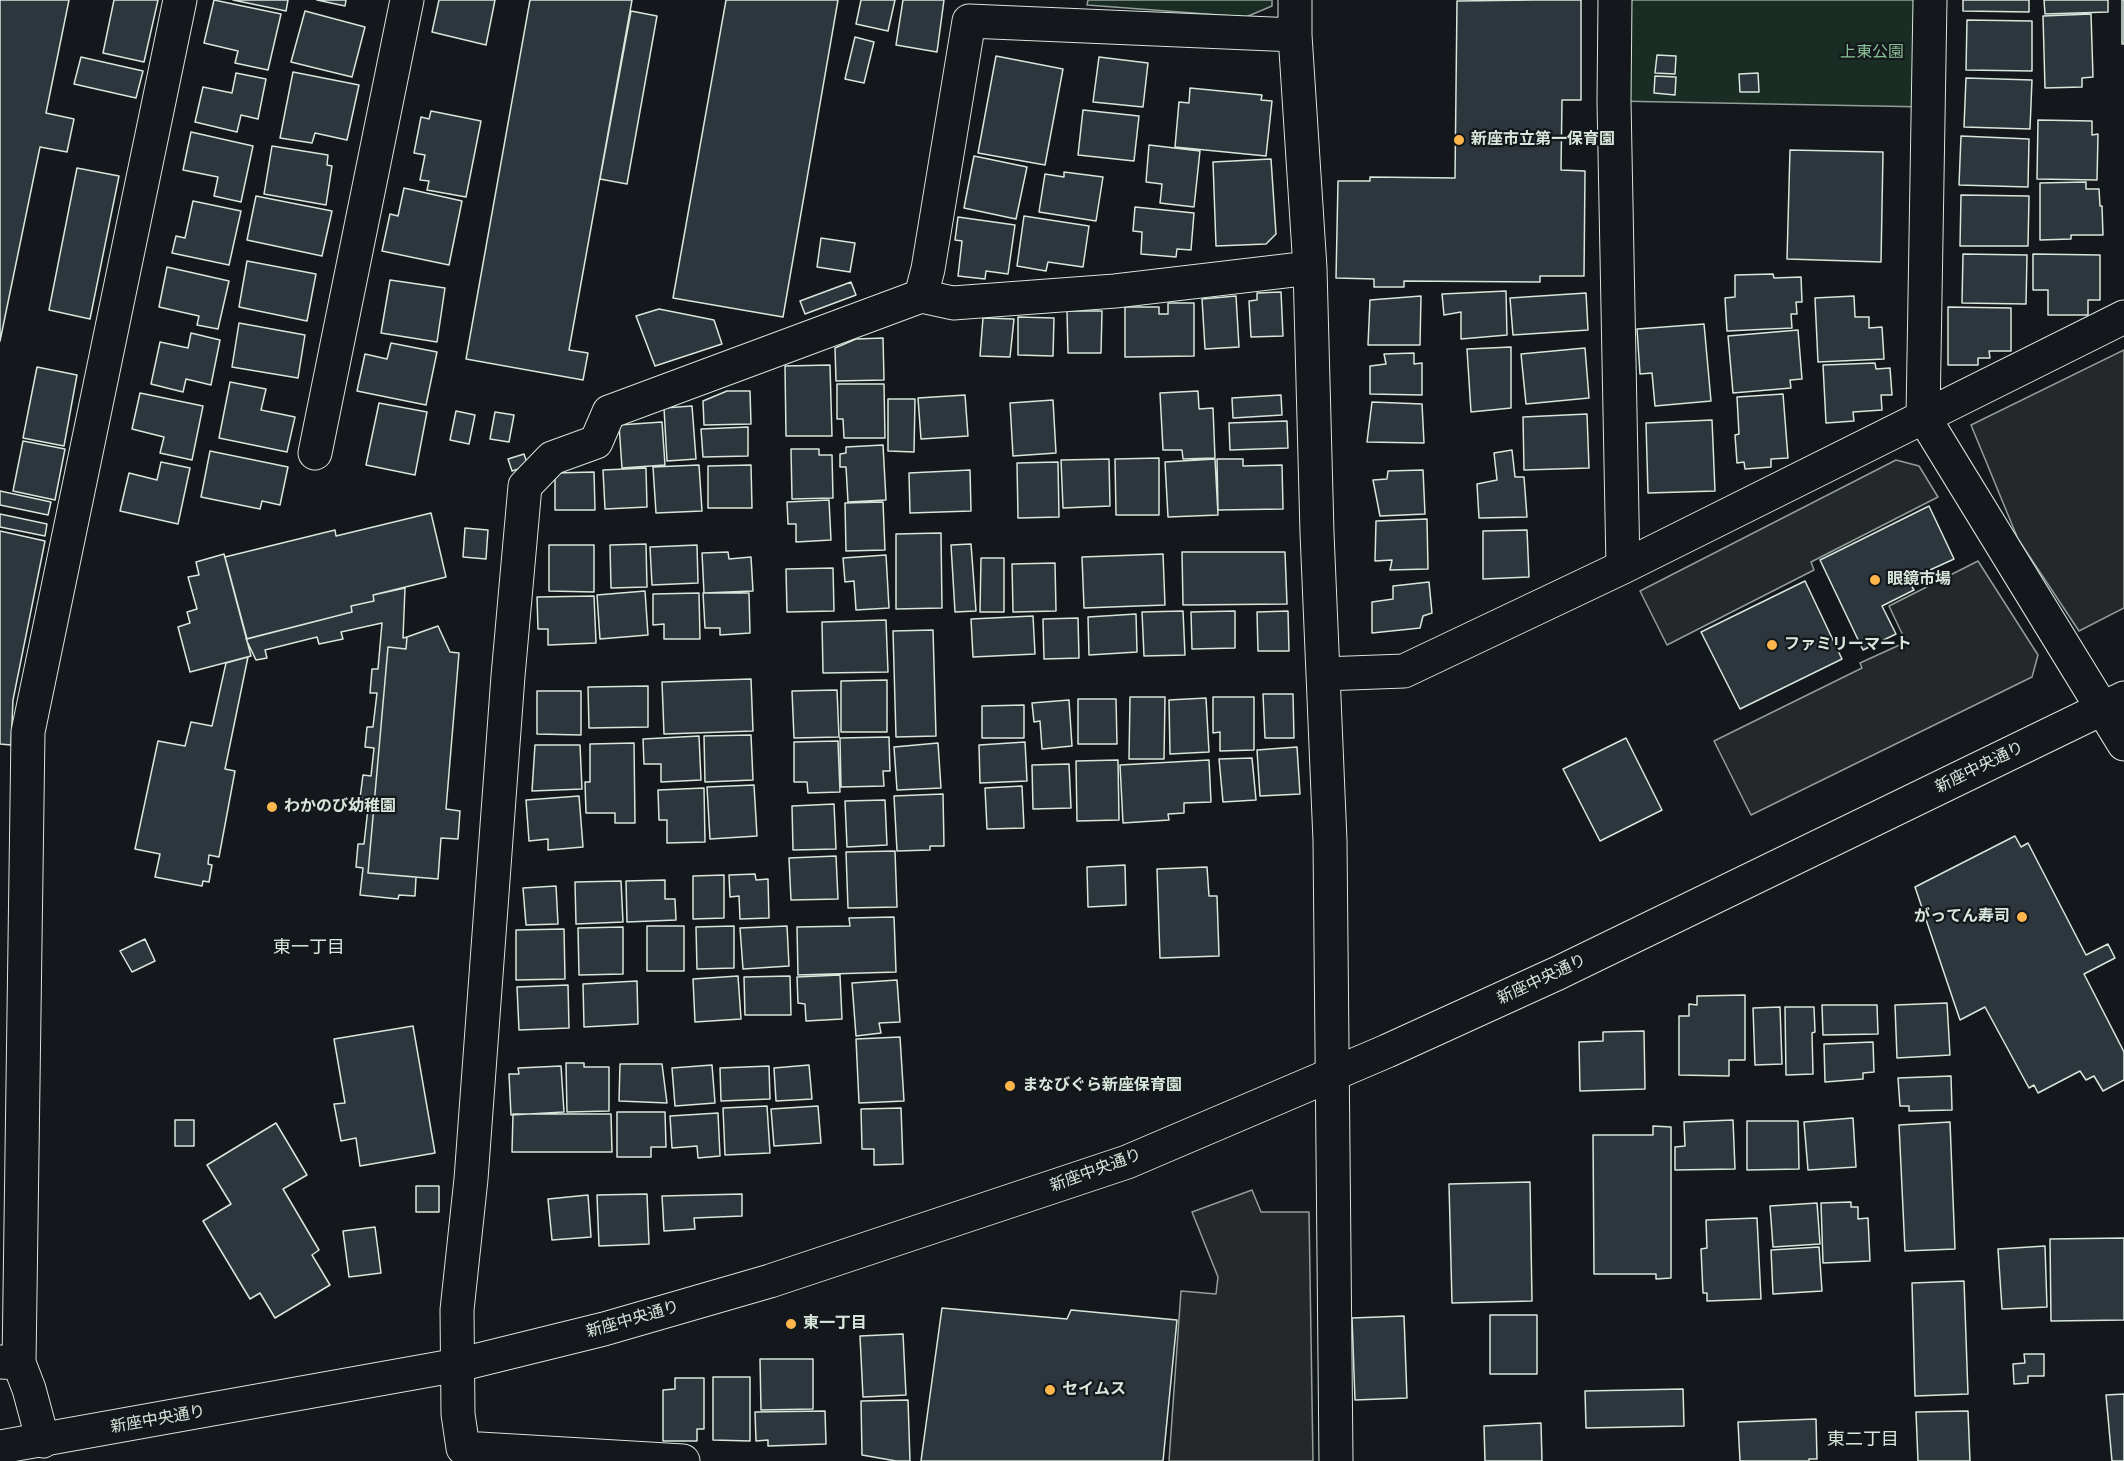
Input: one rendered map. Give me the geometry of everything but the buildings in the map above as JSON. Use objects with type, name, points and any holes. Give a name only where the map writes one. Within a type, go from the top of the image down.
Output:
[{"type":"street","points":[[44,1441],[29,1389],[9,1362],[28,732],[180,0]]},
{"type":"street","points":[[315,453],[407,0]]},
{"type":"street","points":[[1295,0],[1295,35],[1310,268],[1317,533],[1330,841],[1336,1461]]},
{"type":"street","points":[[1615,0],[1614,101],[1623,567]]},
{"type":"street","points":[[1930,0],[1923,416],[2113,704],[2124,744]]},
{"type":"street","points":[[921,296],[928,269],[969,21],[1295,35]]},
{"type":"street","points":[[683,1461],[463,1454],[458,1414],[457,1310],[471,1179],[507,687],[525,486],[552,458],[596,442],[609,412],[921,296],[953,303],[1115,291],[1310,268]]},
{"type":"street","points":[[1323,674],[1404,671],[1623,567],[2124,317]]},
{"type":"street","name":"新座中央通り","points":[[0,1447],[44,1441],[458,1365],[604,1329],[770,1281],[1127,1162],[1331,1075],[1558,974],[2113,704]]},
{"type":"green space","points":[[1088,0],[1272,0],[1272,6],[1246,17],[1087,5]]},
{"type":"green space","name":"上東公園","points":[[1615,0],[1930,0],[1928,107],[1614,101]]},
{"type":"shaded area","points":[[2124,350],[2124,608],[2079,631],[2018,539],[1971,425]]},
{"type":"shaded area","points":[[1896,460],[1919,466],[1938,497],[1811,562],[1814,570],[1667,645],[1640,591]]},
{"type":"shaded area","points":[[1978,561],[2038,655],[2032,677],[1751,815],[1714,741],[1862,668],[1860,663],[1906,642],[1889,606]]},
{"type":"shaded area","points":[[1252,1190],[1261,1212],[1309,1212],[1313,1461],[1169,1461],[1181,1291],[1216,1294],[1218,1277],[1192,1212]]},
{"type":"place","name":"新座市立第一保育園","points":[[1459,140]]},
{"type":"place","name":"眼鏡市場","points":[[1875,580]]},
{"type":"place","name":"ファミリーマート","points":[[1772,645]]},
{"type":"place","name":"わかのび幼稚園","points":[[272,807]]},
{"type":"place","name":"がってん寿司","points":[[2022,917]]},
{"type":"place","name":"まなびぐら新座保育園","points":[[1010,1086]]},
{"type":"place","name":"東一丁目","points":[[791,1324]]},
{"type":"place","name":"セイムス","points":[[1050,1390]]},
{"type":"district","name":"東一丁目","points":[[309,948]]},
{"type":"district","name":"東二丁目","points":[[1863,1440]]}]
